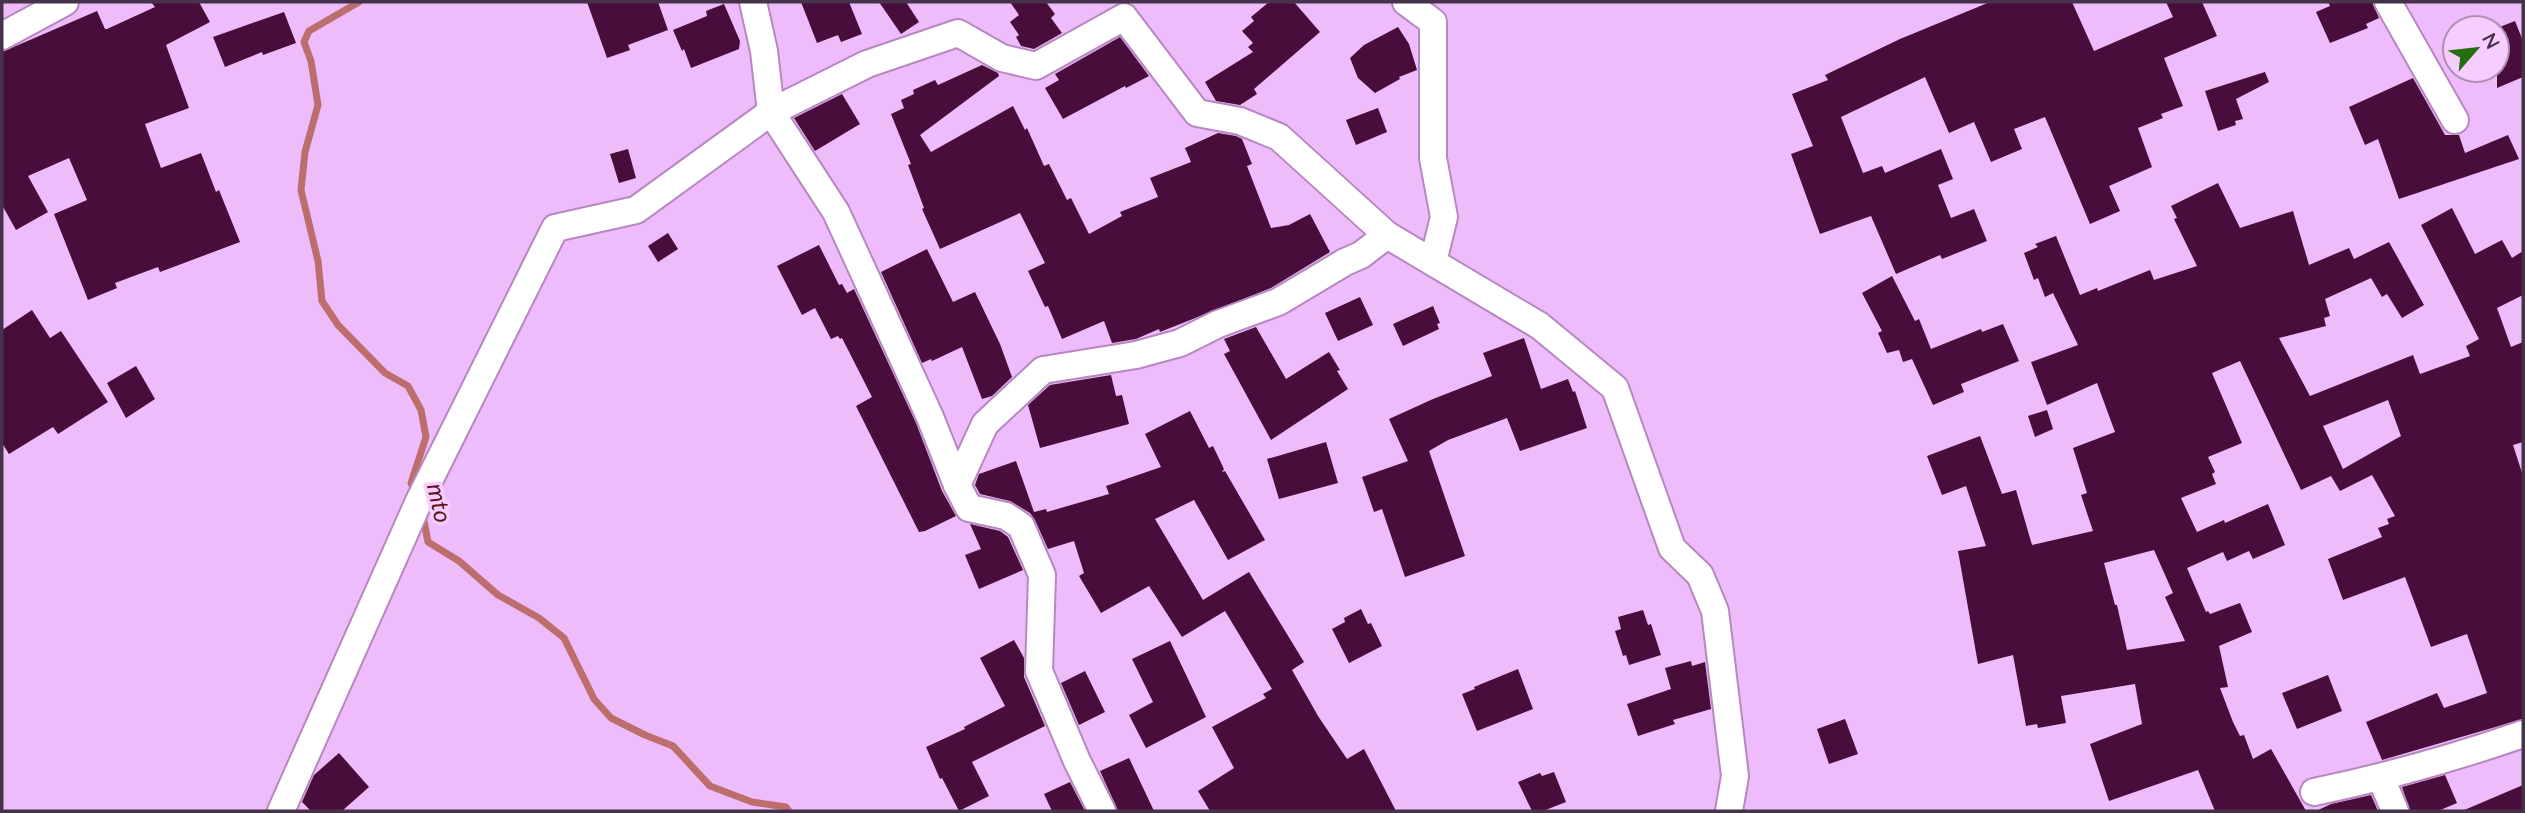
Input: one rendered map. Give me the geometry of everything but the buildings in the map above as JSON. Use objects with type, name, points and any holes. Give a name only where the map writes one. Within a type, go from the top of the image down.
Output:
[{"type":"street","points":[[2,36],[65,2]]},
{"type":"street","points":[[753,2],[764,51],[771,112],[836,212],[930,417],[957,485],[969,508],[1006,516],[1021,526],[1042,575],[1039,671],[1077,761],[1102,811]]},
{"type":"street","points":[[1406,2],[1433,22],[1433,158],[1444,218],[1433,262]]},
{"type":"street","points":[[2388,2],[2455,120]]},
{"type":"street","points":[[281,811],[419,501],[555,228],[636,210],[771,112],[867,64],[958,33],[1002,58],[1036,66],[1124,17],[1197,113],[1240,121],[1279,137],[1387,235],[1540,326],[1615,388],[1672,548],[1700,575],[1715,611],[1735,776],[1729,811]]},
{"type":"street","points":[[957,485],[985,424],[1043,370],[1136,355],[1180,343],[1218,324],[1278,302],[1361,255],[1387,235]]},
{"type":"street","points":[[2314,792],[2443,761],[2523,734]]},
{"type":"street","points":[[2381,778],[2395,811]]},
{"type":"waterway","name":"mto","points":[[359,2],[309,31],[304,42],[311,61],[318,105],[305,152],[301,190],[318,261],[322,301],[338,325],[385,373],[408,386],[421,410],[426,437],[411,483],[415,492]]},
{"type":"waterway","name":"mto","points":[[423,516],[428,542],[459,561],[498,595],[539,618],[564,638],[594,699],[611,718],[673,746],[710,786],[752,802],[786,807],[789,811]]}]
